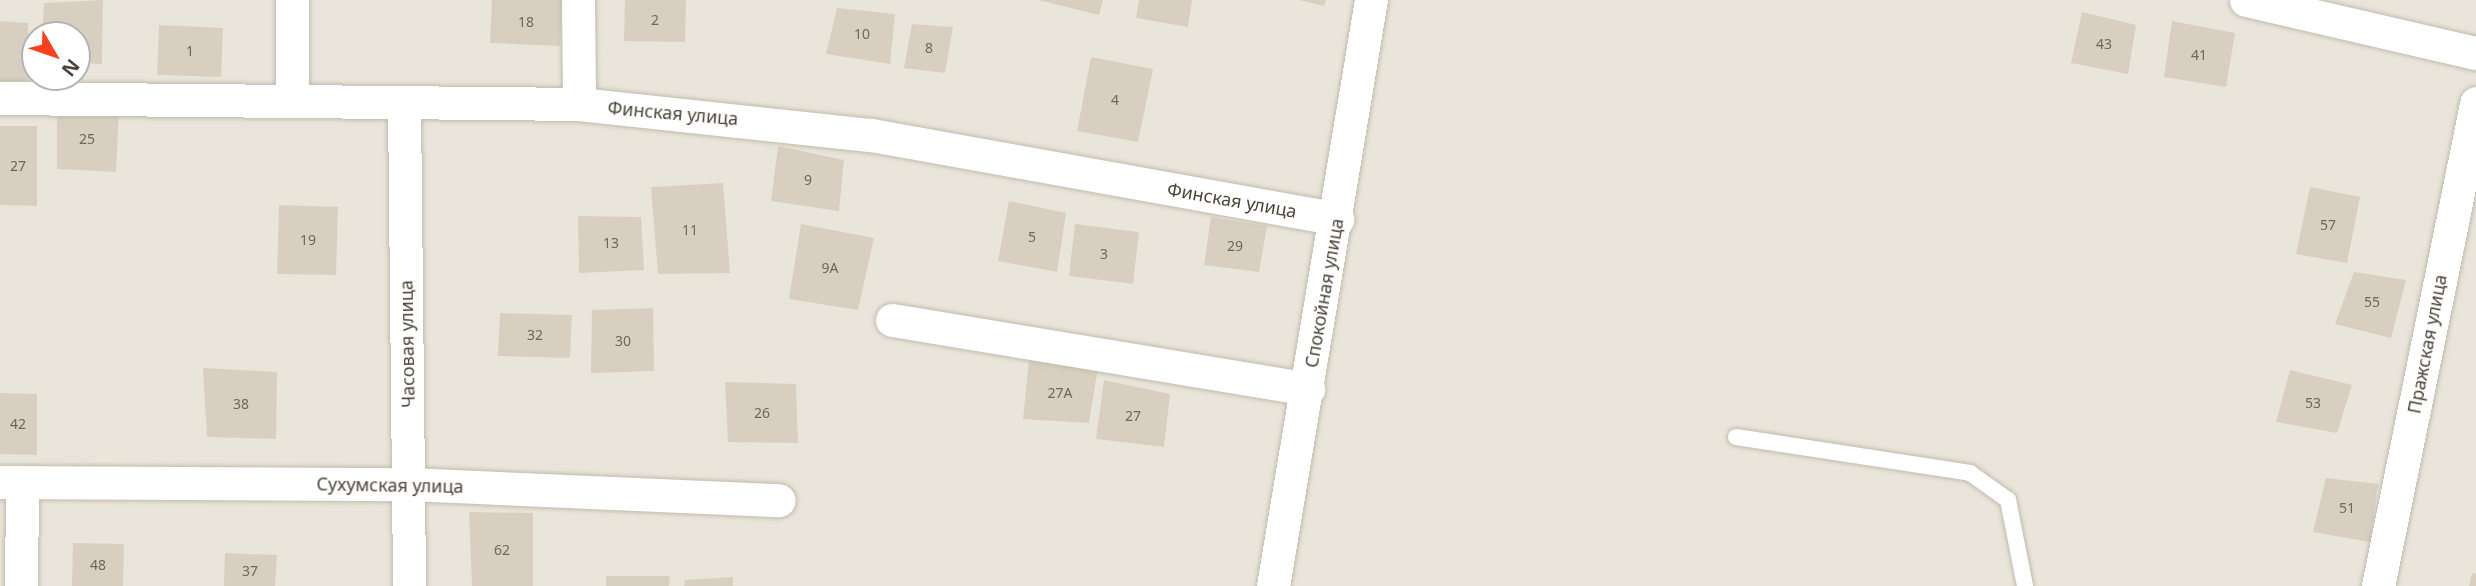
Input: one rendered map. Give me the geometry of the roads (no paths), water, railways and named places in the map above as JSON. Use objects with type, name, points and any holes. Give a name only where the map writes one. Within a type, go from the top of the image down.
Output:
[{"type":"street","points":[[292,0],[292,100]]},
{"type":"street","points":[[578,0],[579,104]]},
{"type":"street","name":"Спокойная улица","points":[[1273,586],[1337,219],[1371,0]]},
{"type":"street","points":[[2246,0],[2476,53]]},
{"type":"street","name":"Финская улица","points":[[0,98],[579,104],[858,133],[1337,219]]},
{"type":"street","name":"Часовая улица","points":[[404,103],[409,586]]},
{"type":"street","name":"Пражская улица","points":[[2378,586],[2476,103]]},
{"type":"street","points":[[892,320],[1308,389]]},
{"type":"street","points":[[11,483],[21,586]]},
{"type":"street","name":"Сухумская улица","points":[[11,483],[408,484],[779,500]]},
{"type":"lane","points":[[1736,437],[1970,473],[2008,500],[2025,586]]}]
